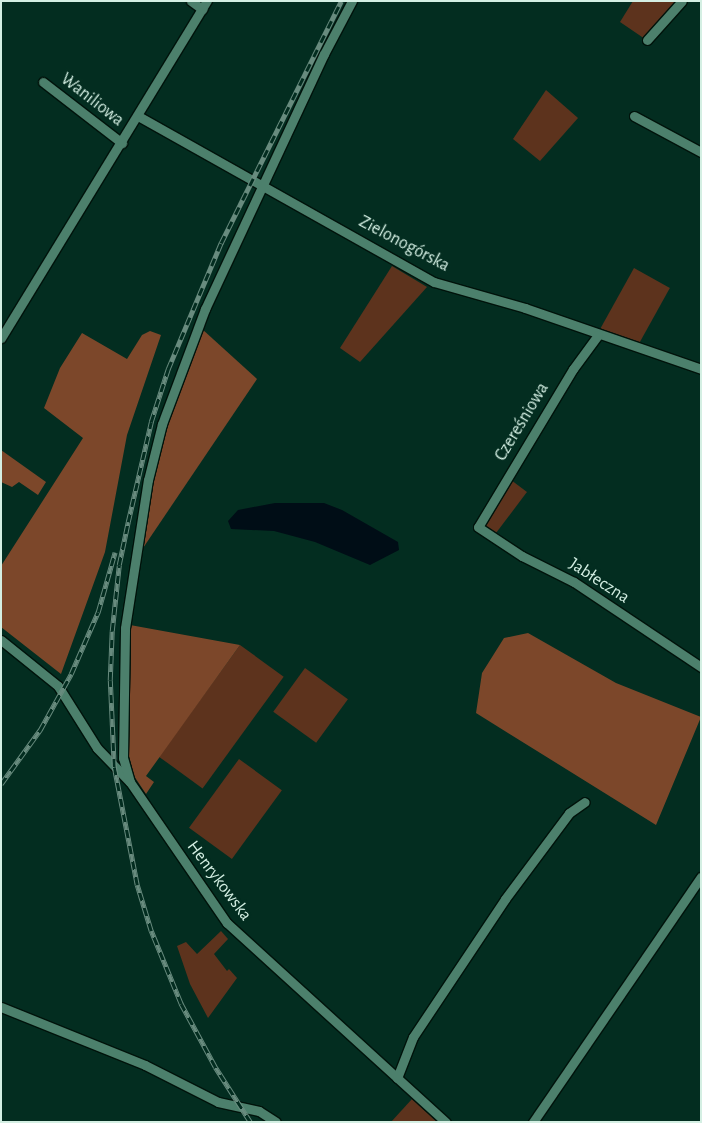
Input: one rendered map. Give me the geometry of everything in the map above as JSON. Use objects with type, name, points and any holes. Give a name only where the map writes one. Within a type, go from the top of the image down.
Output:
[{"type":"street","points":[[1,338],[122,143],[204,5],[191,1]]},
{"type":"street","points":[[130,782],[123,758],[126,628],[148,480],[174,387],[205,309],[352,1]]},
{"type":"street","points":[[647,40],[682,1]]},
{"type":"street","name":"Waniliowa","points":[[43,82],[122,143]]},
{"type":"street","name":"Zielonogórska","points":[[138,116],[434,282],[525,308],[598,335],[701,369]]},
{"type":"street","points":[[634,116],[701,152]]},
{"type":"street","name":"Czereśniowa","points":[[478,527],[573,369],[598,335]]},
{"type":"street","name":"Jabłeczna","points":[[478,527],[522,556],[581,586],[701,666]]},
{"type":"street","name":"Henrykowska","points":[[1,640],[48,677],[68,700],[105,759],[130,782],[227,923],[446,1122]]},
{"type":"street","points":[[397,1078],[413,1036],[505,900],[569,812],[586,802]]},
{"type":"street","points":[[534,1122],[630,984],[701,877]]},
{"type":"street","points":[[1,1007],[145,1065],[218,1102],[259,1112],[276,1122]]},
{"type":"shaded area","points":[[633,1],[679,1],[645,39],[620,22]]},
{"type":"shaded area","points":[[546,90],[578,118],[540,161],[513,139]]},
{"type":"shaded area","points":[[392,266],[427,287],[360,362],[340,348]]},
{"type":"shaded area","points":[[634,268],[670,288],[636,348],[601,328]]},
{"type":"shaded area","points":[[202,329],[257,379],[141,551],[160,441]]},
{"type":"shaded area","points":[[150,331],[161,335],[127,435],[105,552],[61,674],[1,627],[1,566],[83,438],[44,408],[60,368],[82,333],[127,359],[142,335]]},
{"type":"shaded area","points":[[1,450],[46,482],[38,495],[19,482],[12,487],[1,482]]},
{"type":"shaded area","points":[[511,480],[527,492],[495,534],[479,522]]},
{"type":"shaded area","points":[[275,503],[324,503],[342,510],[398,542],[399,550],[370,565],[315,542],[274,531],[231,529],[228,521],[238,510]]},
{"type":"shaded area","points":[[130,625],[240,645],[146,776],[154,782],[146,794],[134,776],[128,752]]},
{"type":"shaded area","points":[[528,633],[616,683],[701,717],[656,825],[476,713],[482,673],[504,638]]},
{"type":"shaded area","points":[[240,645],[284,677],[203,788],[159,757]]},
{"type":"shaded area","points":[[305,668],[348,699],[316,743],[273,712]]},
{"type":"shaded area","points":[[239,759],[282,790],[232,859],[189,828]]},
{"type":"shaded area","points":[[221,931],[228,939],[214,954],[227,971],[229,969],[237,978],[208,1018],[190,984],[177,946],[186,942],[197,954]]},
{"type":"shaded area","points":[[412,1099],[437,1122],[391,1122]]},
{"type":"railway","points":[[250,1122],[215,1067],[181,1004],[151,931],[137,885],[114,767],[110,680],[112,631],[119,565],[128,522],[151,422],[168,369],[221,243],[341,1]]},
{"type":"railway","points":[[1,784],[40,730],[71,674],[98,612],[115,552]]}]
